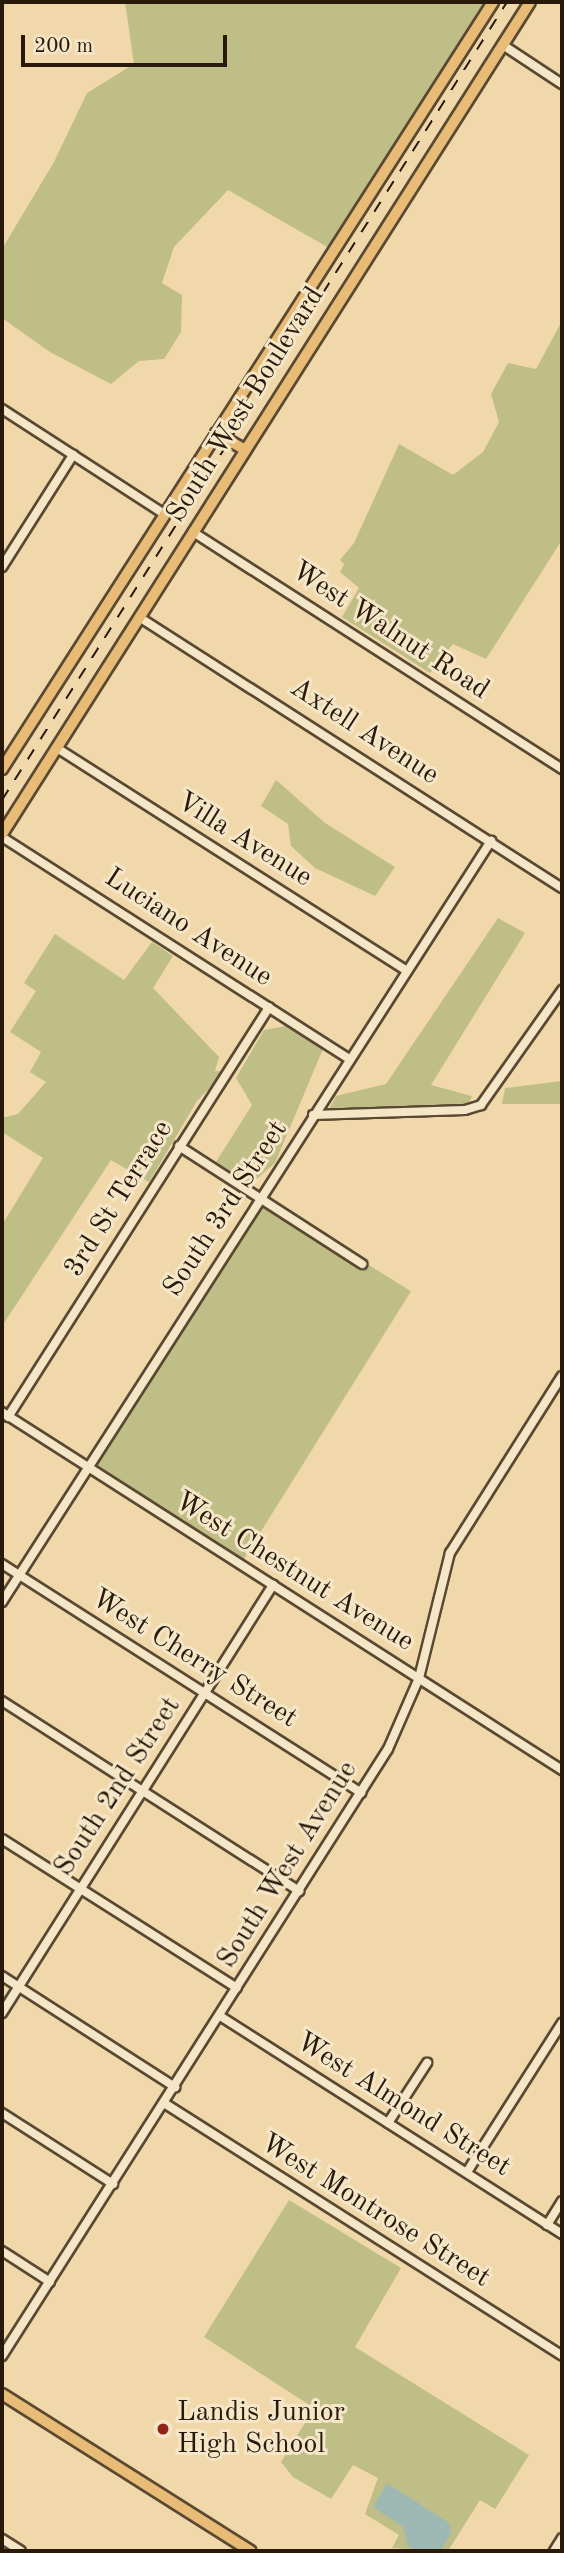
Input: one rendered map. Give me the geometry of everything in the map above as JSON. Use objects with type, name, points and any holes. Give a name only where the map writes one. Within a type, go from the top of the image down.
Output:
[{"type":"main road","points":[[2,769],[493,2]]},
{"type":"main road","name":"South West Boulevard","points":[[2,835],[530,2]]},
{"type":"main road","points":[[216,433],[245,450]]},
{"type":"main road","points":[[2,2394],[250,2551]]},
{"type":"street","points":[[503,45],[562,84]]},
{"type":"street","points":[[2,409],[164,514]]},
{"type":"street","points":[[2,567],[73,455]]},
{"type":"street","name":"West Walnut Road","points":[[193,532],[562,768]]},
{"type":"street","name":"Axtell Avenue","points":[[139,617],[562,888]]},
{"type":"street","name":"Villa Avenue","points":[[57,748],[406,970]]},
{"type":"street","name":"Luciano Avenue","points":[[2,835],[349,1059]]},
{"type":"street","name":"South 3rd Street","points":[[2,1602],[491,841]]},
{"type":"street","points":[[313,1115],[465,1110],[481,1105],[562,990]]},
{"type":"street","name":"3rd St Terrace","points":[[5,1414],[269,1007]]},
{"type":"street","points":[[179,1146],[362,1264]]},
{"type":"street","name":"South West Avenue","points":[[2,2356],[361,1793],[401,1723],[419,1678],[450,1553],[562,1376]]},
{"type":"street","name":"West Chestnut Avenue","points":[[5,1414],[562,1770]]},
{"type":"street","name":"West Cherry Street","points":[[2,1564],[361,1793]]},
{"type":"street","name":"South 2nd Street","points":[[2,2013],[273,1586]]},
{"type":"street","points":[[2,1701],[299,1891]]},
{"type":"street","points":[[2,1839],[237,1988]]},
{"type":"street","points":[[2,1976],[175,2087]]},
{"type":"street","name":"West Almond Street","points":[[220,2015],[562,2234]]},
{"type":"street","points":[[467,2172],[562,2023]]},
{"type":"street","points":[[388,2123],[426,2063]]},
{"type":"street","name":"West Montrose Street","points":[[164,2103],[562,2356]]},
{"type":"street","points":[[2,2113],[113,2185]]},
{"type":"street","points":[[547,2225],[562,2201]]},
{"type":"street","points":[[2,2251],[50,2282]]},
{"type":"street","points":[[554,2551],[562,2538]]},
{"type":"street","points":[[2,2539],[21,2551]]},
{"type":"green space","points":[[125,2],[484,2],[329,248],[228,190],[174,247],[162,283],[182,295],[181,332],[164,359],[139,361],[111,384],[50,352],[2,318],[2,249],[54,162],[87,93],[134,64]]},
{"type":"green space","points":[[562,321],[562,540],[486,659],[453,644],[430,673],[342,617],[359,588],[340,572],[344,564],[340,560],[354,543],[399,444],[453,475],[483,452],[499,422],[491,394],[508,363],[536,369]]},
{"type":"green space","points":[[276,780],[325,823],[395,867],[375,896],[315,868],[291,846],[288,824],[261,806]]},
{"type":"green space","points":[[498,918],[525,933],[431,1085],[472,1096],[468,1105],[328,1111],[336,1096],[386,1084]]},
{"type":"green space","points":[[55,934],[124,980],[152,942],[173,956],[153,988],[219,1057],[215,1071],[226,1071],[197,1101],[149,1182],[111,1160],[2,1326],[2,1225],[43,1158],[2,1132],[2,1118],[18,1114],[46,1082],[30,1072],[41,1052],[10,1032],[36,991],[24,983]]},
{"type":"green space","points":[[286,1026],[323,1049],[275,1163],[250,1185],[216,1162],[252,1105],[236,1078],[264,1030]]},
{"type":"green space","points":[[562,1081],[562,1104],[502,1104],[505,1088]]},
{"type":"green space","points":[[260,1197],[411,1291],[240,1564],[89,1470]]},
{"type":"green space","points":[[289,2200],[401,2268],[355,2347],[529,2455],[495,2509],[480,2500],[448,2551],[392,2548],[399,2535],[365,2514],[378,2478],[353,2465],[331,2499],[293,2477],[281,2462],[314,2408],[204,2337]]},
{"type":"water","points":[[387,2483],[449,2523],[451,2534],[440,2551],[415,2551],[408,2546],[403,2527],[373,2507]]},
{"type":"railway","points":[[2,800],[507,2]]},
{"type":"place","name":"Landis Junior High School","points":[[163,2429]]}]
